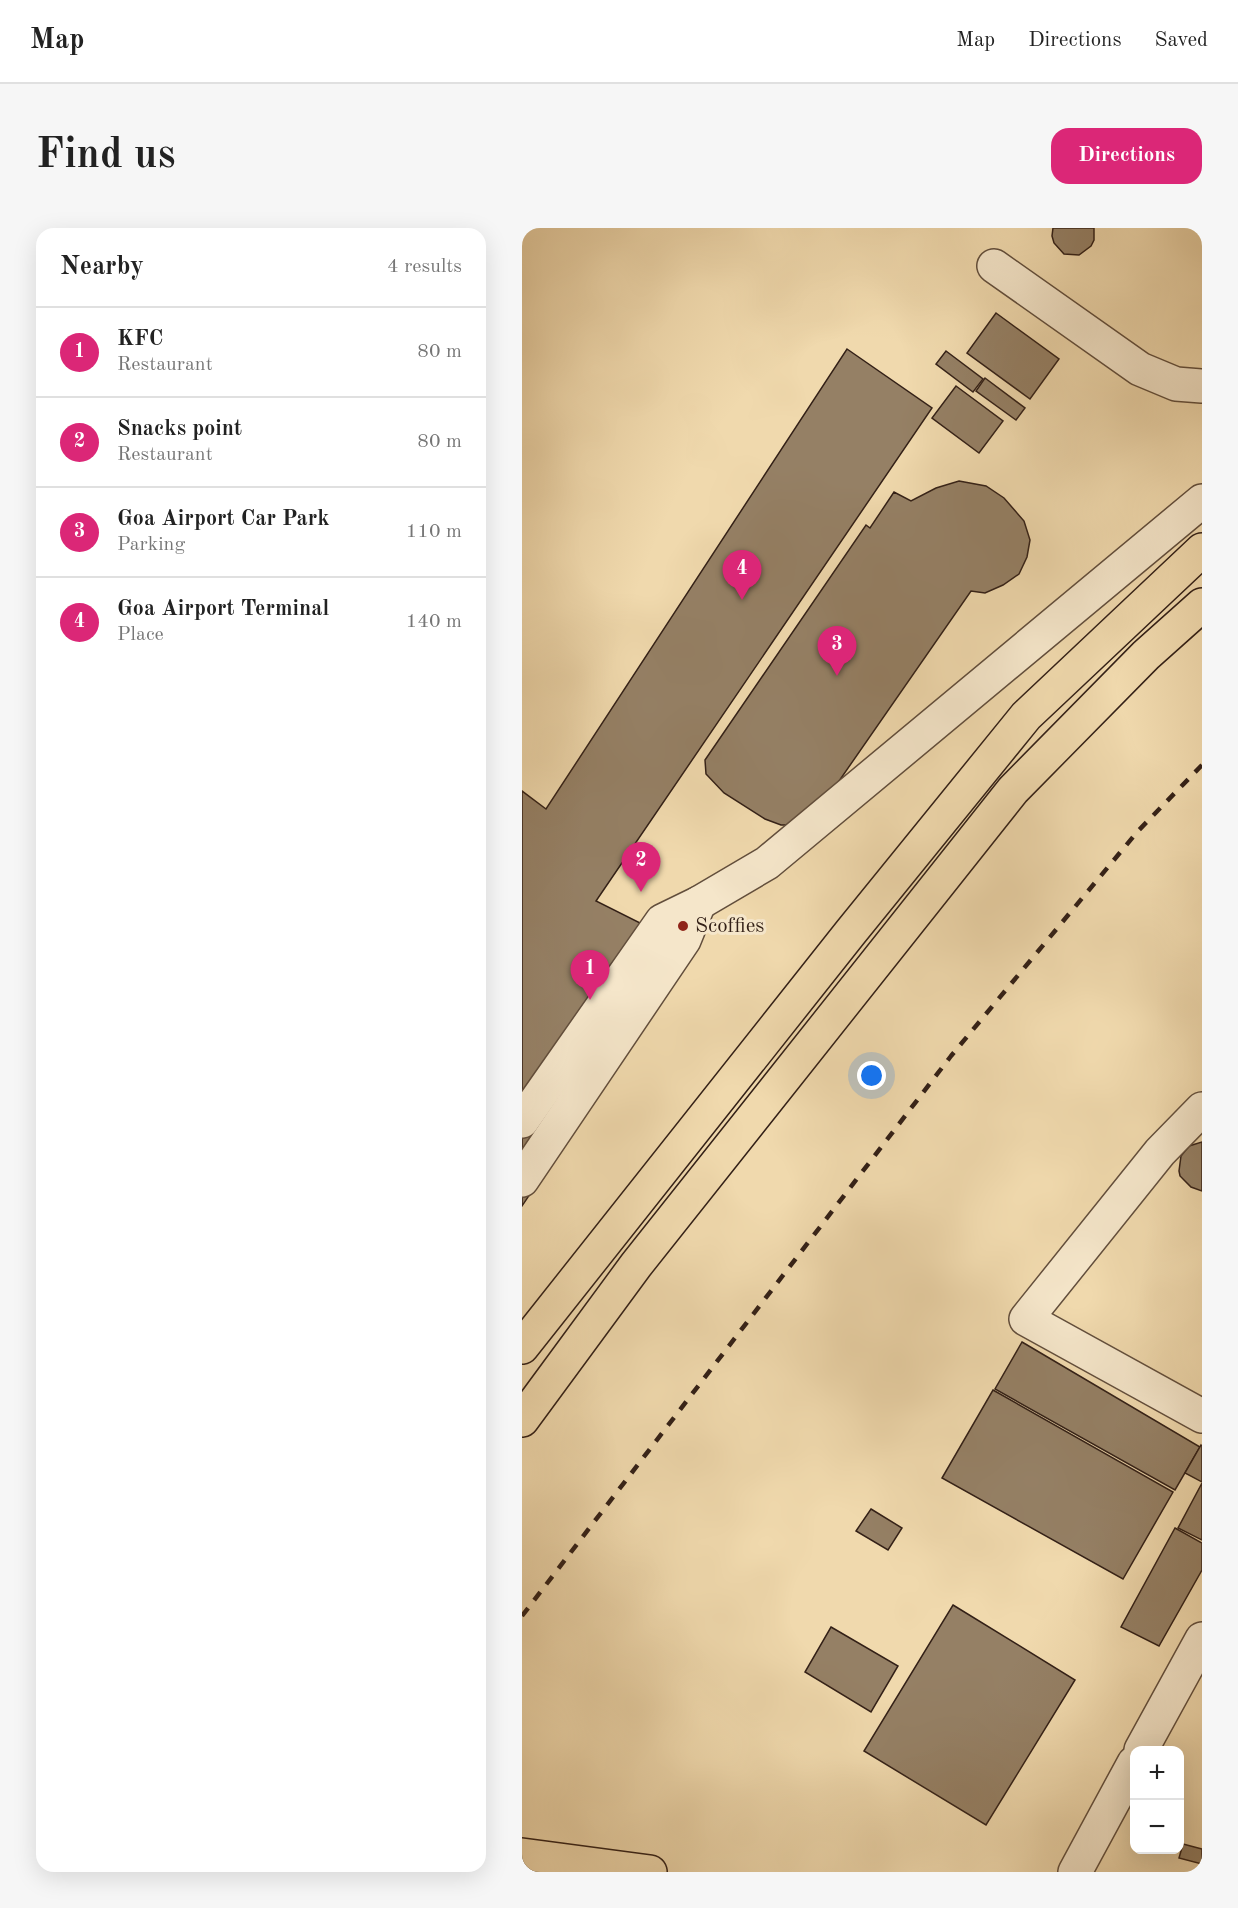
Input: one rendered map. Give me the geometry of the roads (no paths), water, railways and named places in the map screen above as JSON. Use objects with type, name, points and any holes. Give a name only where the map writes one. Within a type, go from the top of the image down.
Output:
[{"type":"highway","points":[[522,1347],[850,933],[1026,716],[1202,550]]},
{"type":"highway","points":[[522,1420],[636,1265],[1013,790],[1146,655],[1202,605]]},
{"type":"highway","points":[[522,1855],[650,1872]]},
{"type":"street","points":[[994,266],[1140,369],[1176,384],[1202,386]]},
{"type":"street","points":[[522,1121],[662,921],[699,903],[766,863],[1202,501]]},
{"type":"street","points":[[522,1180],[684,940],[699,903]]},
{"type":"street","points":[[1202,1109],[1160,1152],[1026,1319],[1202,1416]]},
{"type":"street","points":[[1143,1746],[1202,1639]]},
{"type":"street","points":[[1075,1872],[1130,1769]]},
{"type":"railway","points":[[522,1616],[951,1056],[1138,831],[1202,765]]},
{"type":"place","name":"Goa Airport Terminal","points":[[742,600]]},
{"type":"place","name":"Goa Airport Car Park","points":[[837,676]]},
{"type":"place","name":"Snacks point","points":[[641,892]]},
{"type":"place","name":"Scoffies","points":[[683,926]]},
{"type":"place","name":"KFC","points":[[590,1000]]}]
